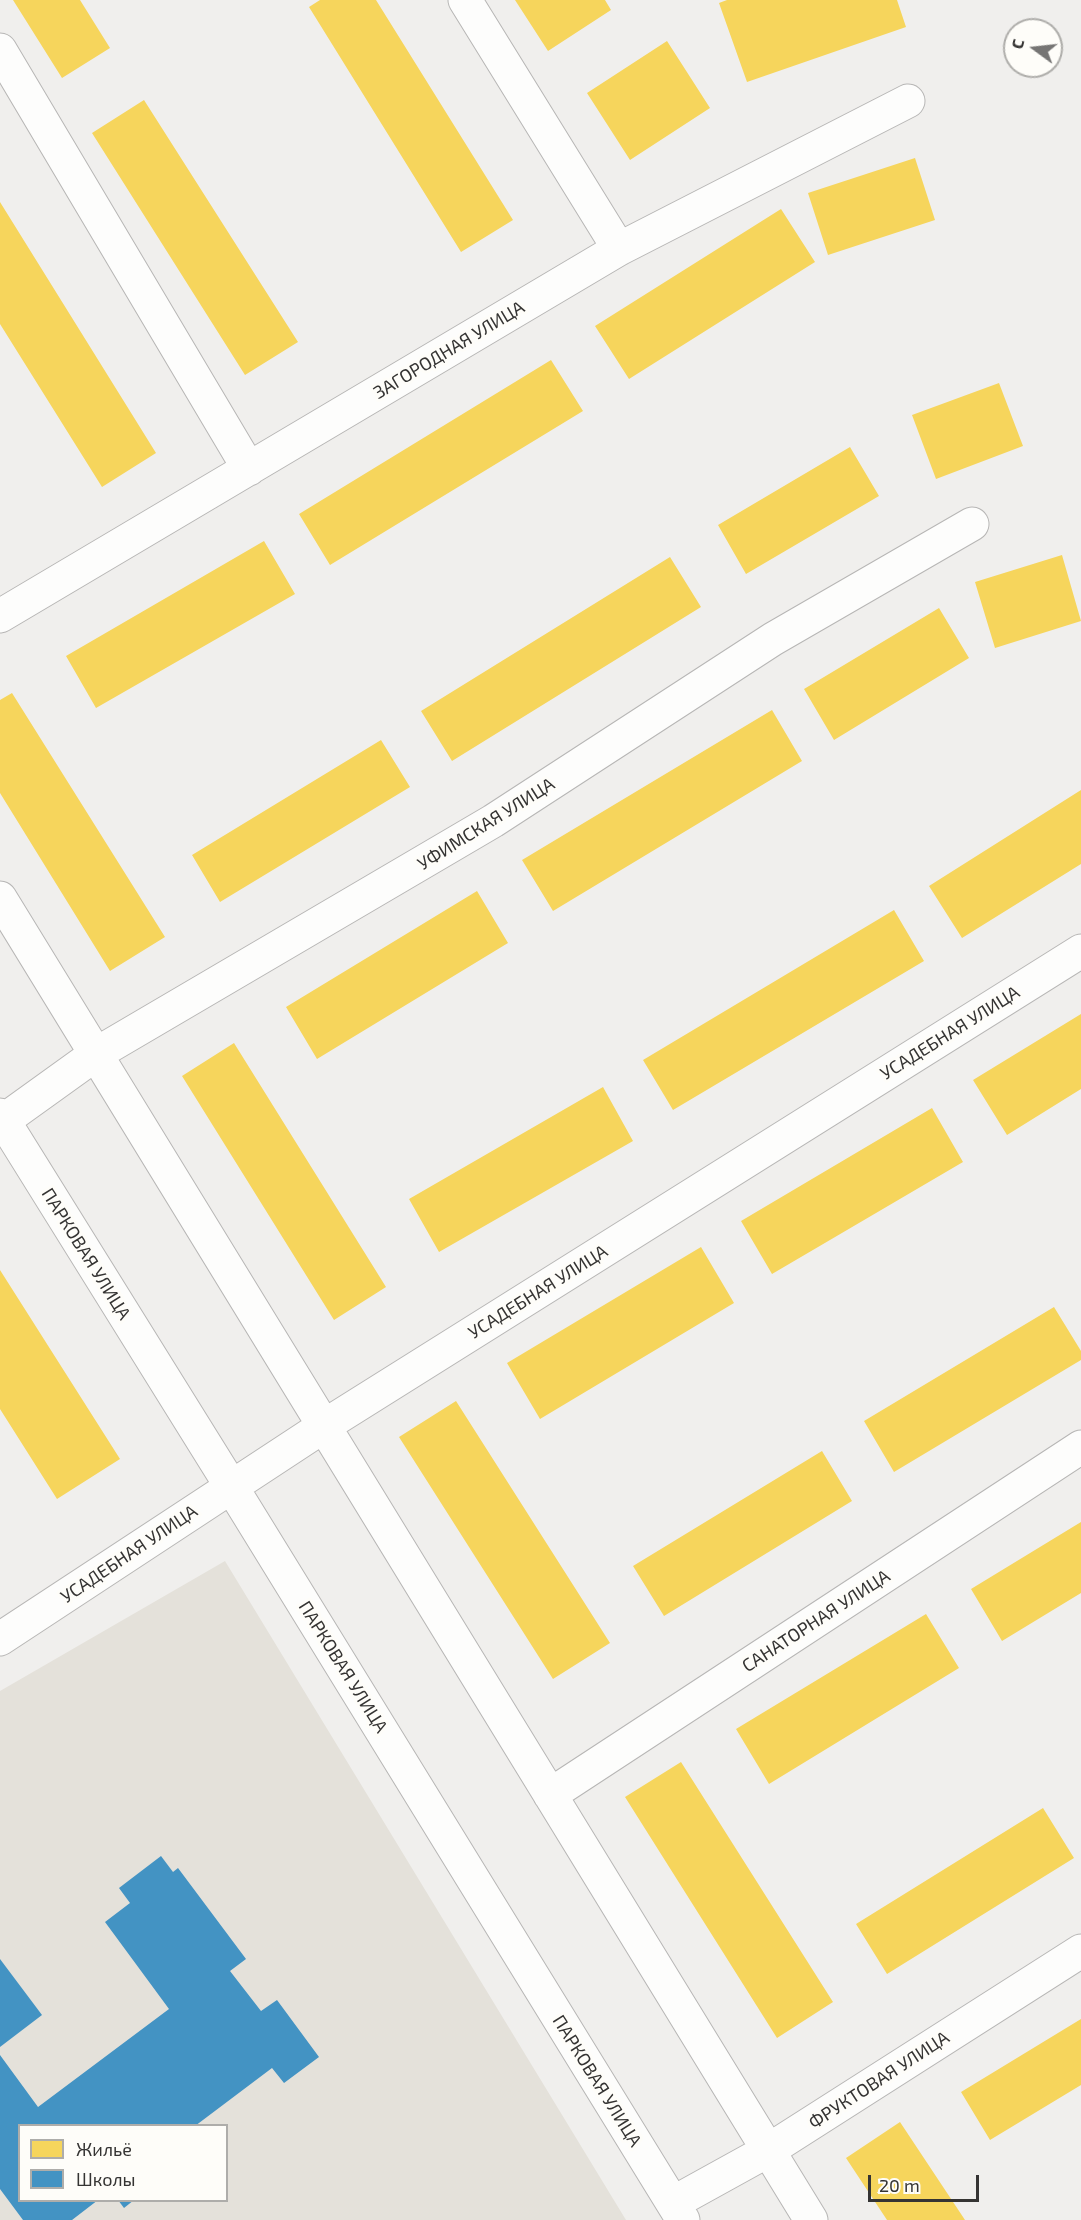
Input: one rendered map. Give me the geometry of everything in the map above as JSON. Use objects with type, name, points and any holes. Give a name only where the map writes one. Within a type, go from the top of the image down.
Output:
[{"type":"street","points":[[465,0],[619,249]]},
{"type":"street","points":[[0,50],[249,469]]},
{"type":"street","name":"ЗАГОРОДНАЯ УЛИЦА","points":[[0,616],[619,249],[908,101]]},
{"type":"street","name":"УФИМСКАЯ УЛИЦА","points":[[1,1120],[96,1054],[493,821],[773,639],[972,524]]},
{"type":"street","points":[[0,898],[812,2220]]},
{"type":"street","name":"УСАДЕБНАЯ УЛИЦА","points":[[0,1639],[324,1426],[1081,951]]},
{"type":"street","name":"ПАРКОВАЯ УЛИЦА","points":[[1,1120],[231,1486],[678,2212]]},
{"type":"street","name":"САНАТОРНАЯ УЛИЦА","points":[[550,1795],[1081,1448]]},
{"type":"street","name":"ФРУКТОВАЯ УЛИЦА","points":[[678,2212],[769,2150],[1081,1951]]},
{"type":"shaded area","points":[[225,1561],[626,2220],[0,2220],[0,1691]]},
{"type":"building: Жильё","points":[[13,0],[80,0],[110,48],[62,78]]},
{"type":"building: Жильё","points":[[320,0],[376,0],[513,220],[461,252],[309,7]]},
{"type":"building: Жильё","points":[[515,0],[605,0],[611,10],[548,51]]},
{"type":"building: Жильё","points":[[727,0],[897,0],[906,27],[747,82],[719,3]]},
{"type":"building: Жильё","points":[[667,41],[710,108],[630,160],[587,93]]},
{"type":"building: Жильё","points":[[144,100],[298,342],[245,375],[92,133]]},
{"type":"building: Жильё","points":[[915,158],[935,220],[828,255],[808,193]]},
{"type":"building: Жильё","points":[[0,202],[156,453],[102,487],[0,324]]},
{"type":"building: Жильё","points":[[781,209],[815,262],[629,379],[595,326]]},
{"type":"building: Жильё","points":[[551,360],[583,411],[330,565],[299,514]]},
{"type":"building: Жильё","points":[[999,383],[1023,446],[936,479],[912,415]]},
{"type":"building: Жильё","points":[[850,447],[879,496],[746,574],[718,525]]},
{"type":"building: Жильё","points":[[264,541],[295,594],[96,708],[66,656]]},
{"type":"building: Жильё","points":[[1062,555],[1081,621],[995,648],[975,582]]},
{"type":"building: Жильё","points":[[670,557],[701,607],[452,761],[421,711]]},
{"type":"building: Жильё","points":[[939,608],[969,658],[834,740],[804,689]]},
{"type":"building: Жильё","points":[[12,693],[165,937],[110,971],[0,793],[0,700]]},
{"type":"building: Жильё","points":[[772,710],[802,761],[553,911],[522,860]]},
{"type":"building: Жильё","points":[[381,740],[410,787],[220,902],[192,855]]},
{"type":"building: Жильё","points":[[1081,790],[1081,864],[962,938],[929,886]]},
{"type":"building: Жильё","points":[[477,891],[508,943],[317,1059],[286,1007]]},
{"type":"building: Жильё","points":[[894,910],[924,961],[673,1110],[643,1060]]},
{"type":"building: Жильё","points":[[1081,1014],[1081,1089],[1007,1135],[973,1080]]},
{"type":"building: Жильё","points":[[234,1043],[386,1287],[334,1320],[182,1076]]},
{"type":"building: Жильё","points":[[603,1087],[633,1141],[439,1252],[409,1199]]},
{"type":"building: Жильё","points":[[932,1108],[963,1162],[772,1274],[741,1221]]},
{"type":"building: Жильё","points":[[701,1247],[734,1303],[540,1419],[507,1363]]},
{"type":"building: Жильё","points":[[0,1270],[120,1459],[57,1499],[0,1409]]},
{"type":"building: Жильё","points":[[1054,1307],[1081,1351],[1081,1360],[894,1472],[864,1421]]},
{"type":"building: Жильё","points":[[456,1401],[610,1643],[553,1679],[399,1437]]},
{"type":"building: Жильё","points":[[822,1451],[852,1501],[664,1616],[633,1566]]},
{"type":"building: Жильё","points":[[1081,1522],[1081,1593],[1002,1641],[971,1589]]},
{"type":"building: Жильё","points":[[926,1614],[959,1668],[769,1784],[736,1729]]},
{"type":"building: Жильё","points":[[681,1762],[833,2002],[777,2038],[625,1797]]},
{"type":"building: Жильё","points":[[1043,1808],[1074,1858],[887,1974],[856,1924]]},
{"type":"building: Жильё","points":[[1081,2019],[1081,2085],[990,2140],[961,2092]]},
{"type":"building: Жильё","points":[[900,2122],[965,2220],[887,2220],[846,2158]]},
{"type":"building: Школы","points":[[161,1856],[173,1872],[178,1868],[246,1959],[230,1971],[261,2011],[277,2000],[319,2057],[284,2083],[272,2068],[198,2124],[18,2124],[18,2202],[95,2202],[72,2220],[23,2220],[0,2189],[0,2055],[38,2107],[169,2009],[105,1922],[130,1903],[119,1888]]},
{"type":"building: Школы","points":[[0,1959],[42,2015],[0,2047]]},
{"type":"building: Школы","points":[[120,2202],[132,2202],[124,2208]]}]
